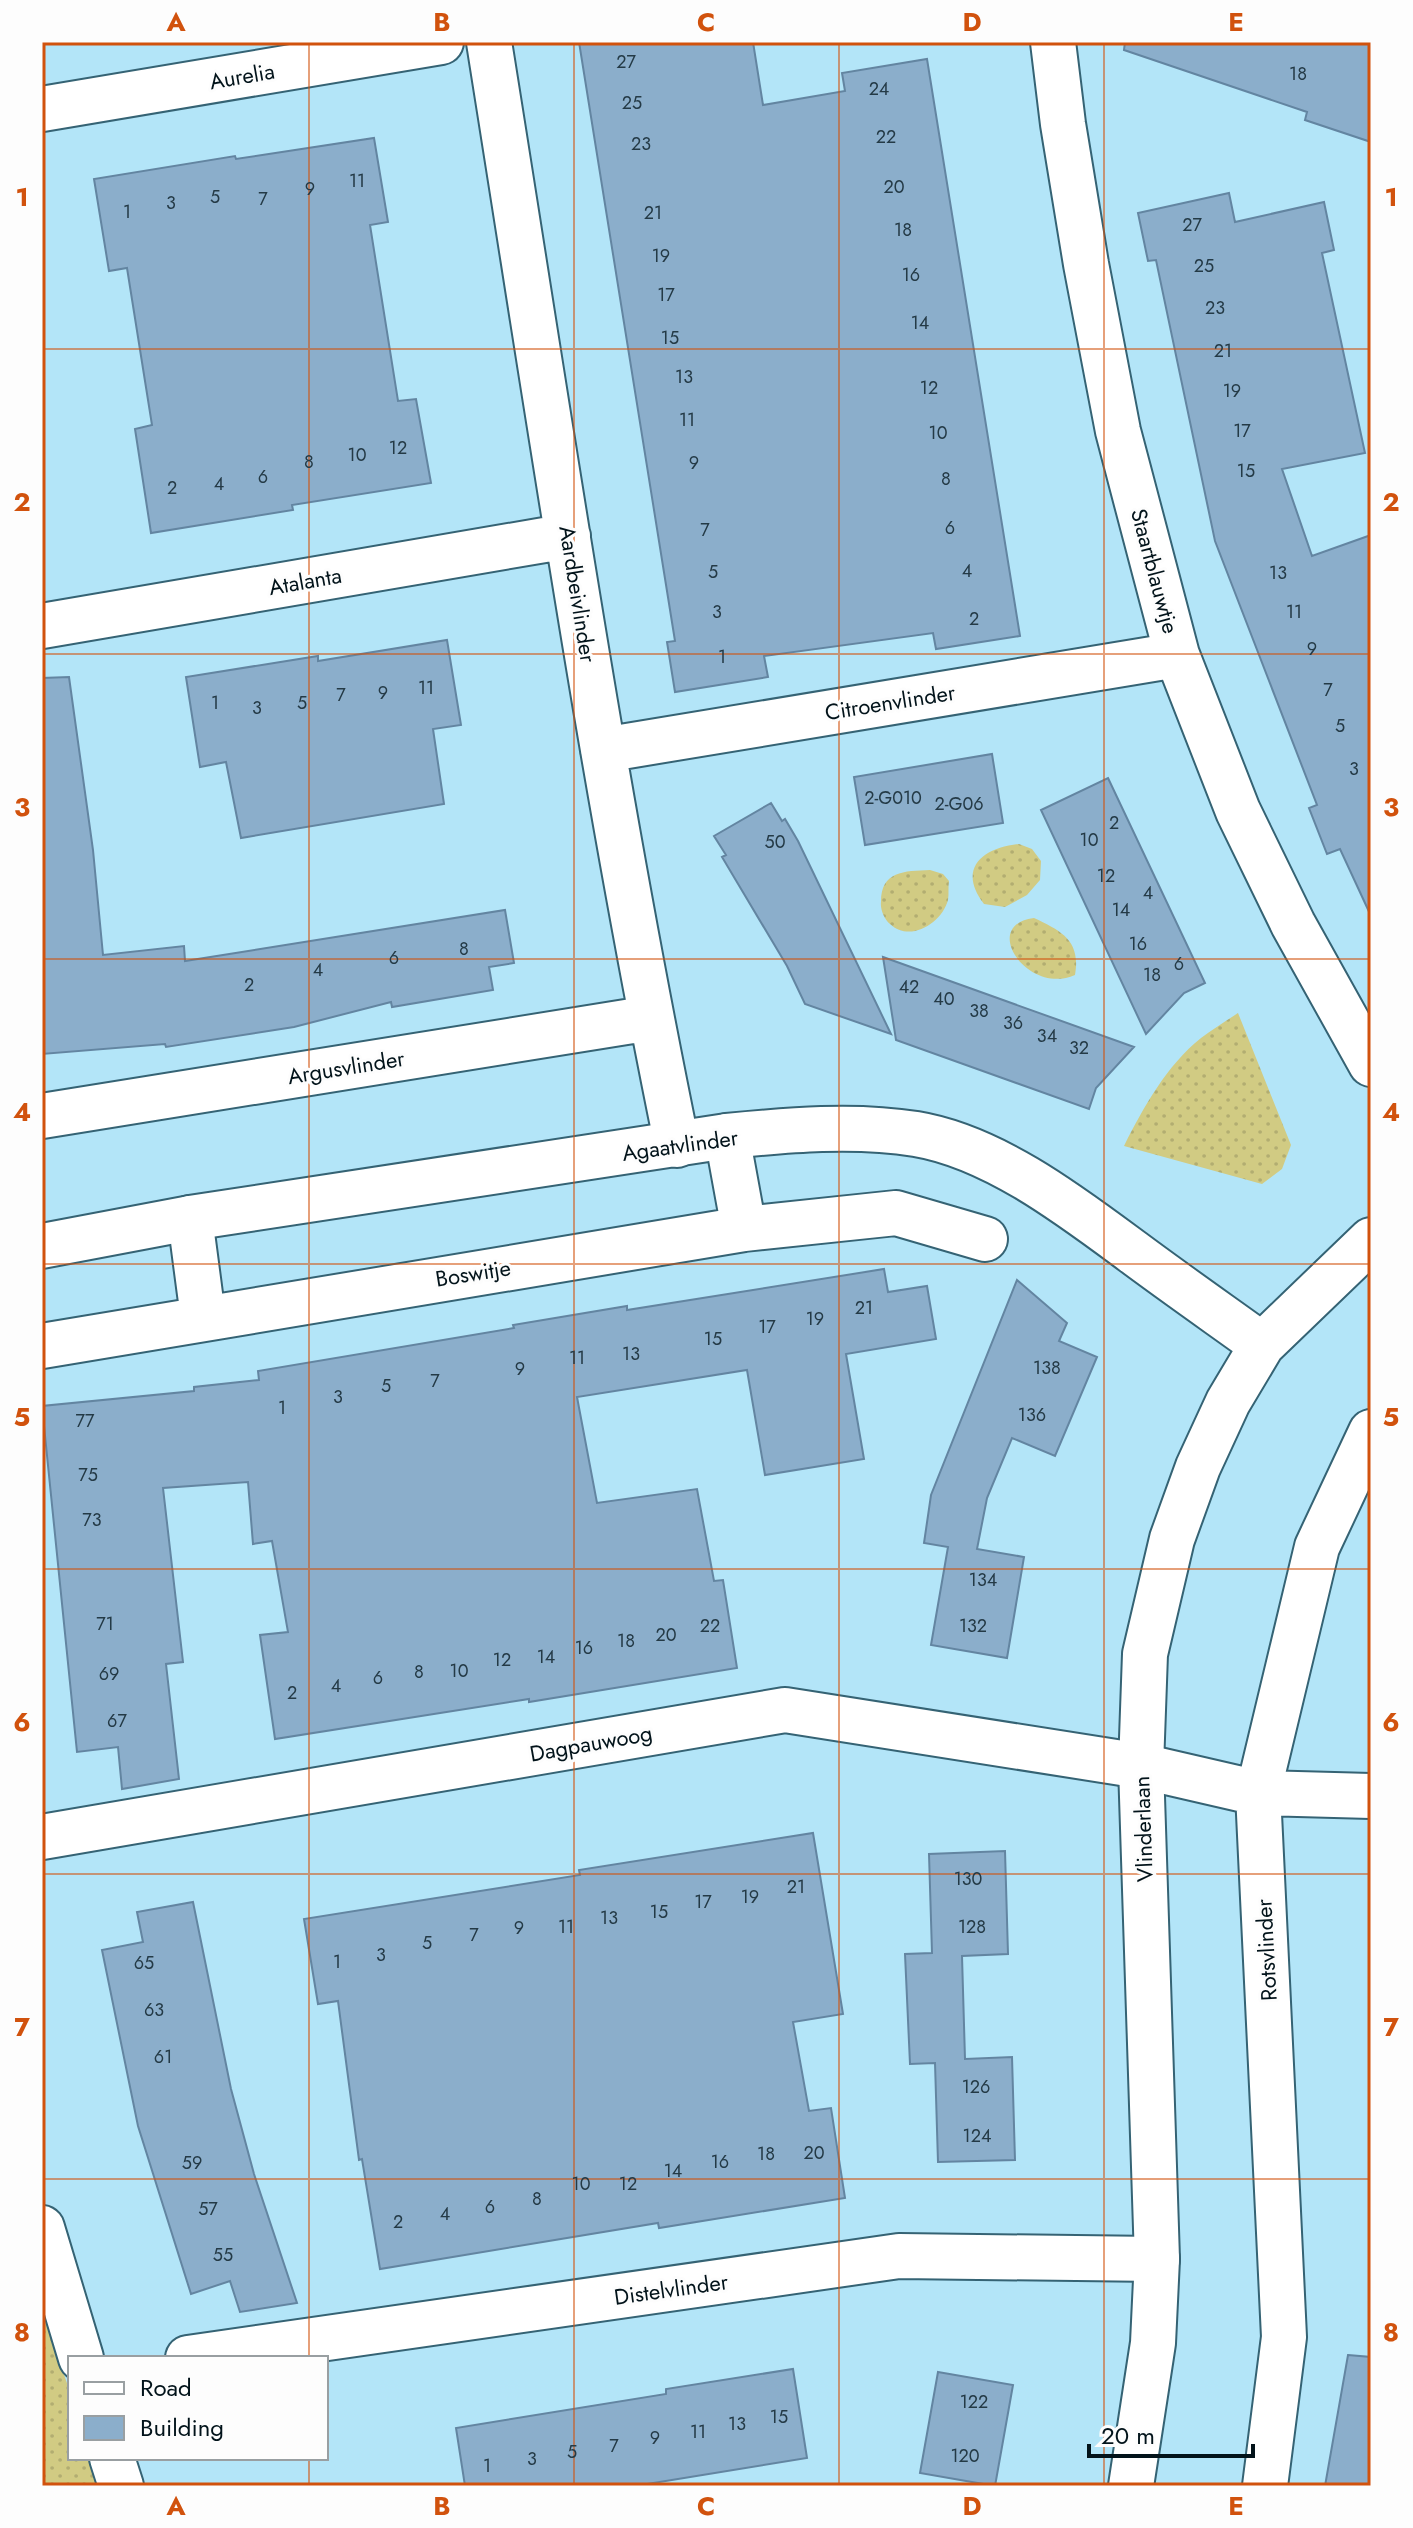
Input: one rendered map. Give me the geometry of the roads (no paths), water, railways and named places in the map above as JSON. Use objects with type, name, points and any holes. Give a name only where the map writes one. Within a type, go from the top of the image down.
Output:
[{"type":"street","name":"Aurelia","points":[[42,109],[441,42]]},
{"type":"street","name":"Aardbeivlinder","points":[[489,42],[603,750],[677,1145]]},
{"type":"street","name":"Staartblauwtje","points":[[1053,42],[1086,264],[1118,431],[1177,655],[1238,811],[1293,924],[1371,1064]]},
{"type":"street","name":"Atalanta","points":[[42,626],[568,536]]},
{"type":"street","name":"Citroenvlinder","points":[[603,750],[1177,655]]},
{"type":"street","name":"Argusvlinder","points":[[42,1116],[651,1018]]},
{"type":"street","name":"Agaatvlinder","points":[[42,1246],[190,1218],[727,1136],[873,1130],[917,1134],[953,1144],[1033,1182],[1262,1345]]},
{"type":"street","points":[[727,1136],[744,1229]]},
{"type":"street","name":"Boswitje","points":[[42,1346],[744,1229],[896,1213],[985,1239]]},
{"type":"street","points":[[190,1218],[203,1317]]},
{"type":"street","name":"Vlinderlaan","points":[[1131,2486],[1153,2343],[1157,2259],[1141,1766],[1145,1654],[1172,1539],[1198,1467],[1228,1402],[1262,1345],[1371,1240]]},
{"type":"street","name":"Rotsvlinder","points":[[1265,2486],[1284,2337],[1258,1793],[1317,1547],[1371,1432]]},
{"type":"street","name":"Dagpauwoog","points":[[42,1837],[785,1710],[1141,1766],[1258,1793],[1371,1796]]},
{"type":"street","points":[[42,2228],[80,2356]]},
{"type":"street","name":"Distelvlinder","points":[[202,2356],[899,2256],[1157,2259]]},
{"type":"street","points":[[113,2460],[121,2486]]}]
